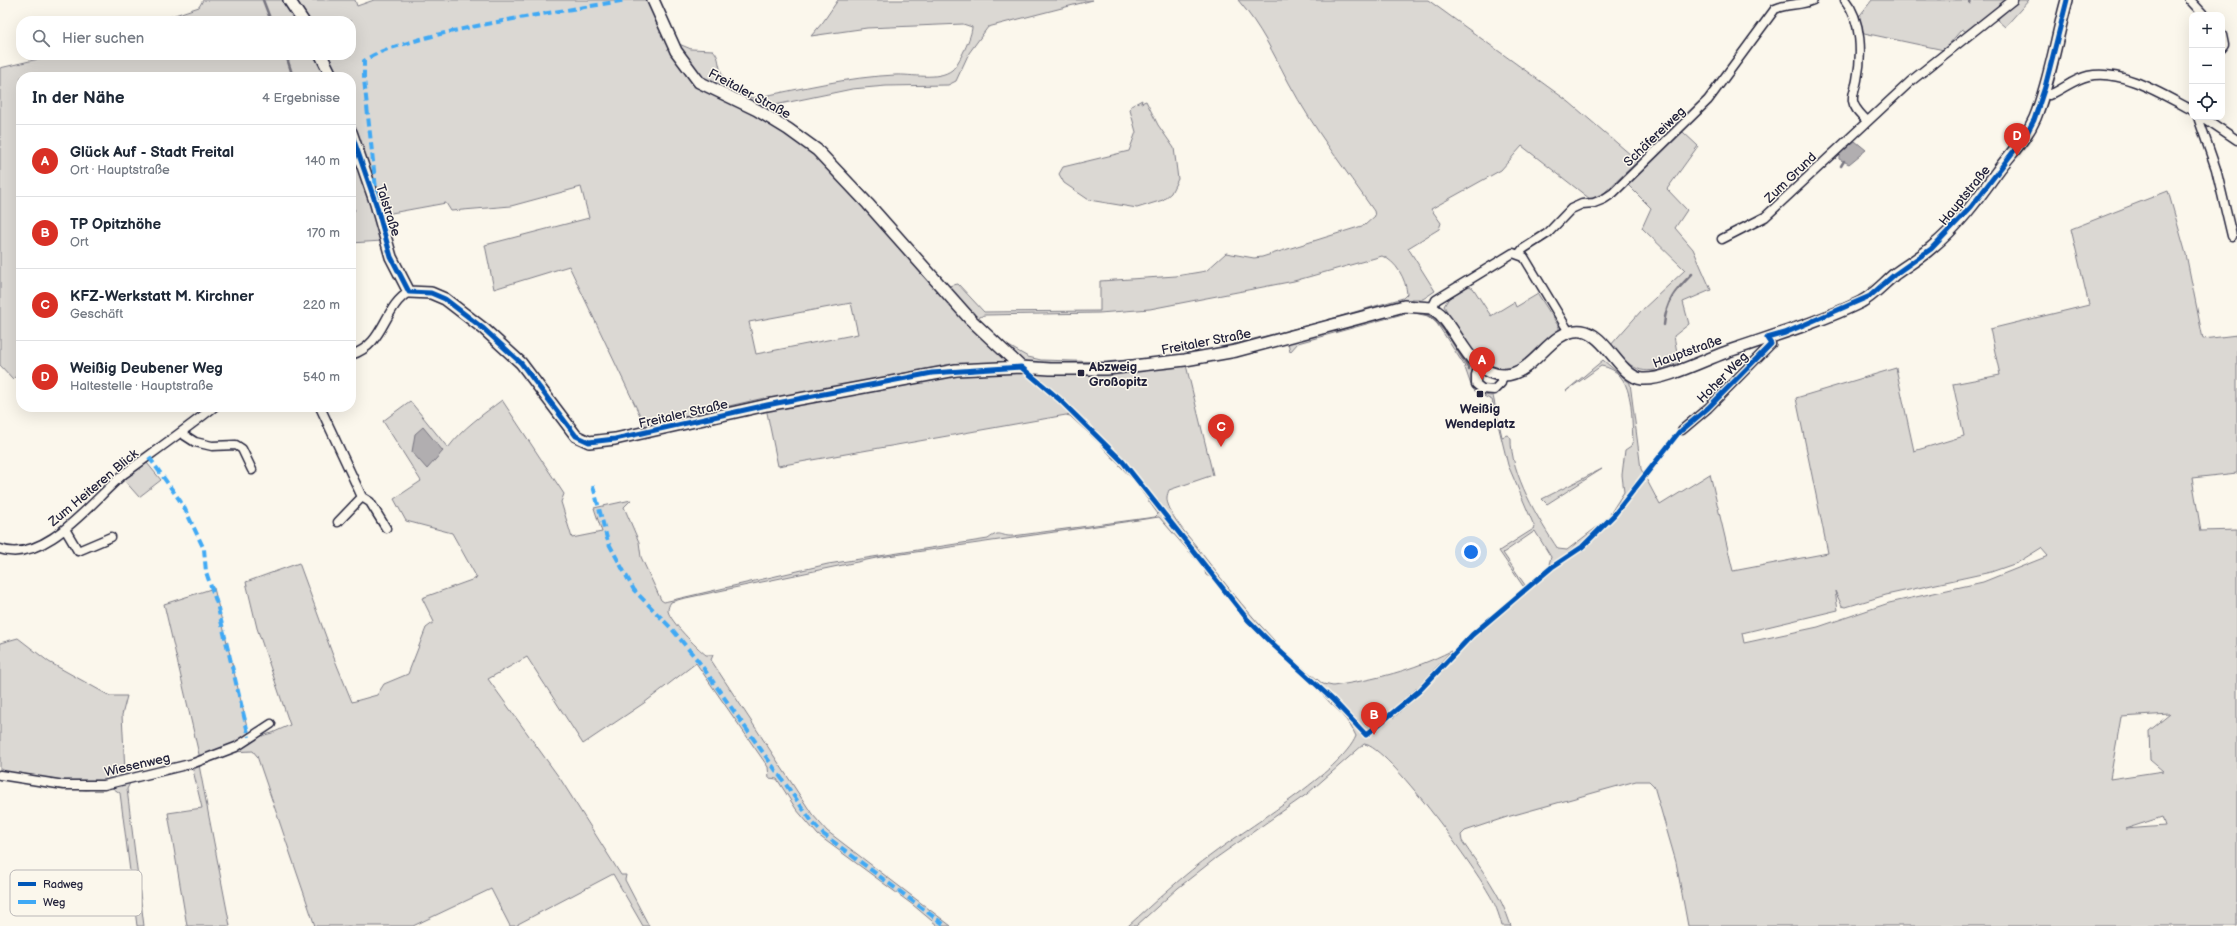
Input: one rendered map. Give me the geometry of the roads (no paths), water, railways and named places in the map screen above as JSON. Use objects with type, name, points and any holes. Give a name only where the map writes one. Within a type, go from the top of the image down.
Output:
[{"type":"street","points":[[289,0],[300,16]]},
{"type":"street","name":"Freitaler Straße","points":[[653,0],[676,51],[699,82],[757,110],[817,150],[872,208],[970,319],[1021,367]]},
{"type":"street","name":"Schäfereiweg","points":[[1519,254],[1523,248],[1548,233],[1571,209],[1582,204],[1604,199],[1613,193],[1708,100],[1775,9],[1781,6],[1804,5],[1813,0]]},
{"type":"street","points":[[1846,0],[1855,18],[1860,46],[1860,62],[1853,101],[1855,107],[1867,120]]},
{"type":"street","name":"Zum Grund","points":[[1722,239],[1765,217],[1867,120],[1929,65],[2013,0]]},
{"type":"street","name":"Hauptstraße","points":[[1569,332],[1584,331],[1591,334],[1632,375],[1643,380],[1660,377],[1861,302],[1931,249],[1972,207],[2026,135],[2044,93],[2067,0]]},
{"type":"street","points":[[2190,0],[2201,12]]},
{"type":"street","points":[[324,60],[330,72]]},
{"type":"street","points":[[2044,93],[2049,95],[2088,76],[2108,76],[2151,88],[2189,108]]},
{"type":"street","points":[[2199,120],[2216,169],[2232,236]]},
{"type":"street","points":[[2207,120],[2237,140]]},
{"type":"street","name":"Talstraße","points":[[356,146],[392,257],[409,292]]},
{"type":"street","points":[[1513,253],[1519,254],[1524,257],[1539,280],[1569,332],[1513,374],[1503,375],[1491,373],[1480,367],[1447,320],[1432,308],[1436,300],[1513,253]]},
{"type":"street","points":[[356,353],[368,348],[398,302],[409,292]]},
{"type":"street","name":"Freitaler Straße","points":[[409,292],[431,293],[445,299],[458,308],[521,363],[576,436],[589,442],[615,439],[767,405],[932,373],[1021,367],[1050,369],[1107,368],[1185,360],[1236,351],[1404,306],[1432,308]]},
{"type":"street","name":"Hoher Weg","points":[[1682,430],[1708,408],[1771,344],[1767,338]]},
{"type":"street","points":[[1480,367],[1476,375],[1476,384],[1482,390],[1494,390],[1501,384],[1503,375]]},
{"type":"street","name":"Zum Heiteren Blick","points":[[0,549],[22,552],[35,547],[65,529],[124,474],[207,412]]},
{"type":"street","points":[[322,412],[362,497],[370,502],[386,528]]},
{"type":"street","points":[[181,432],[195,442],[212,446],[236,445],[242,449],[252,470]]},
{"type":"street","points":[[338,522],[362,497]]},
{"type":"street","points":[[65,529],[78,551],[111,537]]},
{"type":"street","name":"Wiesenweg","points":[[0,775],[64,785],[104,785],[194,763],[236,747],[271,724]]},
{"type":"waterway","points":[[263,0],[269,16]]},
{"type":"waterway","points":[[288,60],[291,72]]},
{"type":"waterway","points":[[1841,166],[1844,161]]},
{"type":"waterway","points":[[1664,325],[1667,309],[1672,297],[1692,274]]},
{"type":"waterway","points":[[1421,312],[1436,321],[1443,328],[1469,369]]},
{"type":"waterway","points":[[1335,331],[1371,320]]},
{"type":"place","name":"Weißig Deubener Weg","points":[[2017,156]]},
{"type":"place","name":"Abzweig Großopitz","points":[[1081,373]]},
{"type":"place","name":"Glück Auf - Stadt Freital","points":[[1482,380]]},
{"type":"place","name":"Weißig Wendeplatz","points":[[1480,394]]},
{"type":"place","name":"KFZ-Werkstatt M. Kirchner","points":[[1221,447]]},
{"type":"place","name":"TP Opitzhöhe","points":[[1374,735]]}]
